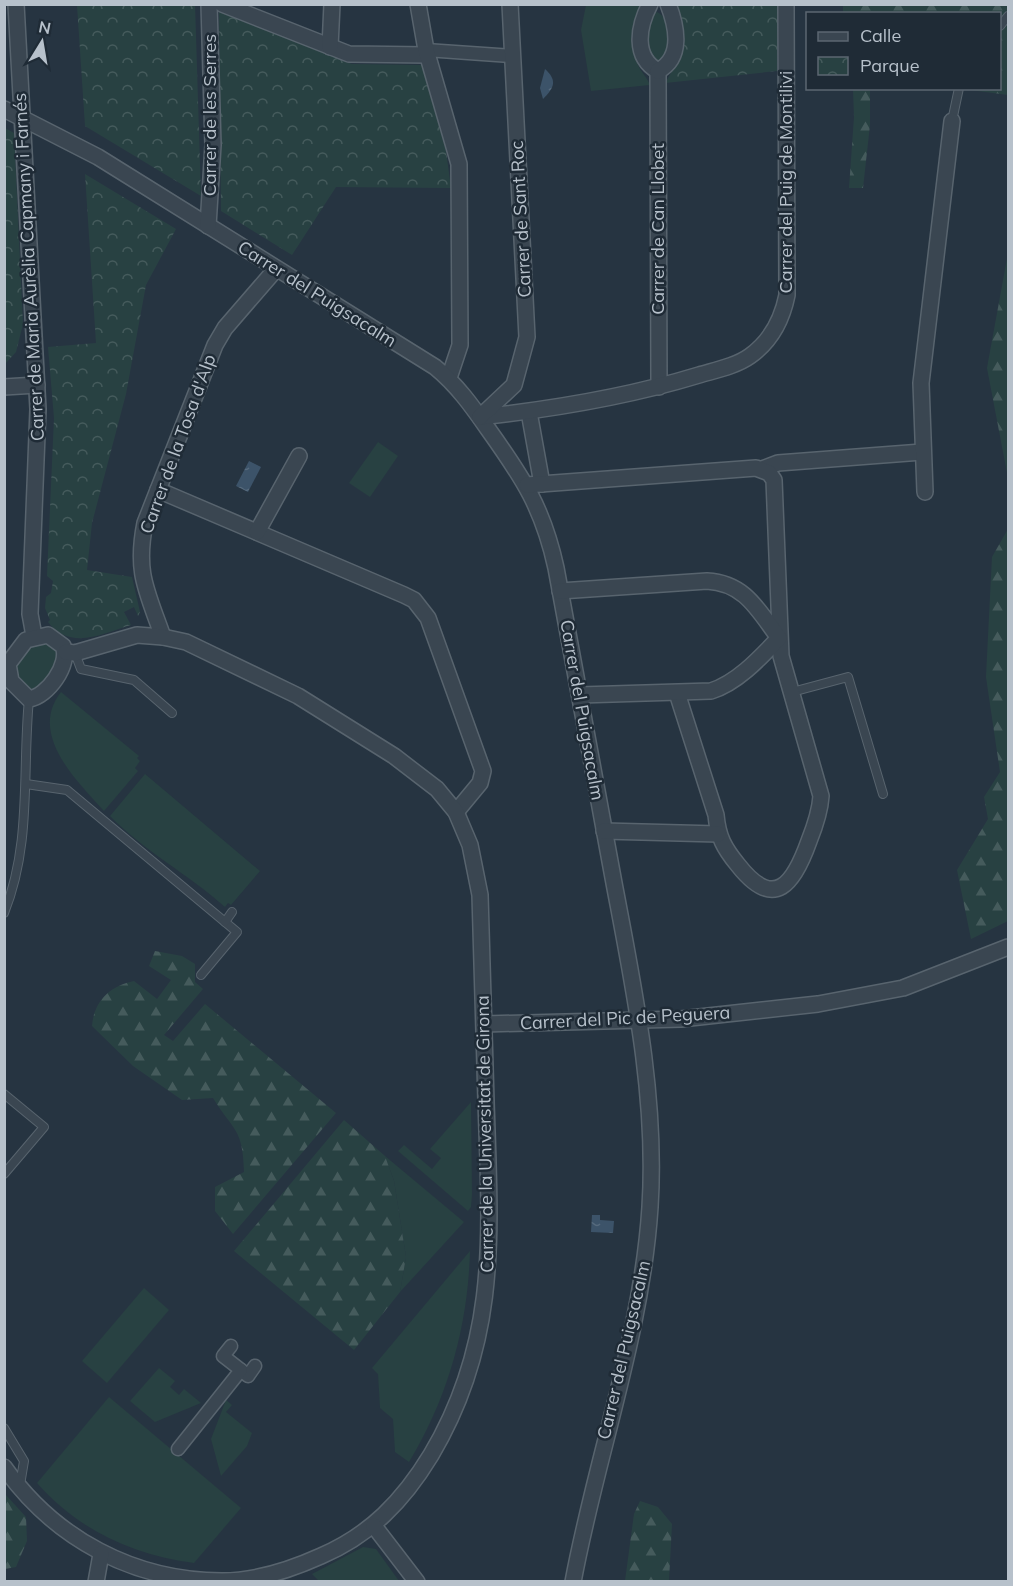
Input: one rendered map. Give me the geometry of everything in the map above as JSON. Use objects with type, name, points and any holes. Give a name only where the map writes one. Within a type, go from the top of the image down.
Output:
[{"type":"street","name":"Carrer de Maria Aurèlia Capmany i Farnés","points":[[16,4],[38,385],[30,614],[34,636]]},
{"type":"street","name":"Carrer de les Serres","points":[[208,226],[213,145],[209,4]]},
{"type":"street","points":[[222,4],[330,47],[361,56],[427,52],[512,56]]},
{"type":"street","points":[[330,47],[332,4]]},
{"type":"street","points":[[418,4],[427,52],[459,164],[460,345],[449,378]]},
{"type":"street","name":"Carrer de Sant Roc","points":[[480,417],[514,385],[527,337],[510,4]]},
{"type":"street","points":[[650,4],[640,32],[640,45],[648,65],[658,71],[671,60],[677,38],[668,4]]},
{"type":"street","name":"Carrer del Puig de Montilivi","points":[[480,417],[530,412],[659,387],[730,365],[750,356],[771,335],[785,308],[788,285],[786,4]]},
{"type":"street","name":"Carrer de Can Llobet","points":[[658,71],[659,387]]},
{"type":"street","name":"Carrer del Puigsacalm","points":[[4,109],[98,157],[449,378],[535,485],[560,591],[633,977],[647,1086],[650,1204],[645,1260],[633,1327],[585,1515],[573,1581]]},
{"type":"street","points":[[925,492],[921,383],[952,121]]},
{"type":"street","name":"Carrer de la Tosa d'Alp","points":[[163,637],[144,588],[140,564],[146,523],[215,345],[225,328],[276,268]]},
{"type":"street","points":[[4,387],[38,385]]},
{"type":"street","points":[[530,412],[535,485],[762,469],[778,463],[922,452]]},
{"type":"street","points":[[256,532],[298,456]]},
{"type":"street","points":[[677,693],[716,815],[718,834],[746,875],[764,888],[779,888],[786,884],[799,869],[819,814],[821,796],[781,656],[776,491],[774,480],[762,469]]},
{"type":"street","points":[[158,490],[404,595],[421,608],[428,618],[483,771],[480,783],[456,812]]},
{"type":"street","points":[[560,591],[706,581],[728,583],[753,604],[779,638]]},
{"type":"street","points":[[48,635],[70,652],[53,680],[39,696],[29,699],[11,681],[6,663],[20,646],[34,636],[48,635]]},
{"type":"street","name":"Carrer de la Universitat de Girona","points":[[4,1467],[20,1487],[60,1526],[117,1562],[158,1573],[197,1581],[231,1581],[272,1574],[340,1548],[374,1526],[398,1502],[424,1467],[452,1419],[471,1366],[480,1329],[490,1249],[480,895],[470,845],[456,812],[425,777],[308,702],[186,642],[137,635],[70,652]]},
{"type":"street","points":[[579,695],[677,693],[722,688],[760,658],[779,638]]},
{"type":"street","points":[[604,831],[718,834]]},
{"type":"street","name":"Carrer del Pic de Peguera","points":[[484,1023],[701,1018],[861,998],[903,988],[1008,947]]},
{"type":"street","points":[[231,1346],[223,1356],[248,1376],[255,1366]]},
{"type":"street","points":[[178,1449],[241,1370]]},
{"type":"street","points":[[374,1526],[417,1581]]},
{"type":"street","points":[[96,1581],[101,1554]]},
{"type":"lane","points":[[952,121],[959,90]]},
{"type":"lane","points":[[70,652],[81,669],[134,680],[172,713]]},
{"type":"lane","points":[[792,692],[848,677],[883,794]]},
{"type":"lane","points":[[4,913],[20,867],[29,699]]},
{"type":"lane","points":[[26,784],[67,790],[237,932],[201,975]]},
{"type":"lane","points":[[225,922],[232,912]]},
{"type":"lane","points":[[4,1094],[44,1127],[4,1174]]},
{"type":"lane","points":[[4,1428],[24,1458],[20,1487]]},
{"type":"green space","points":[[77,5],[195,5],[201,196],[85,126]]},
{"type":"green space","points":[[586,5],[641,5],[633,27],[632,42],[638,65],[650,85],[591,91],[581,30]]},
{"type":"green space","points":[[674,5],[778,5],[777,71],[665,83],[676,64],[682,45],[679,15]]},
{"type":"green space","points":[[843,5],[1008,5],[1008,9],[1001,19],[1001,12],[843,12]]},
{"type":"green space","points":[[219,11],[352,64],[422,65],[446,151],[451,188],[336,187],[292,255],[221,211]]},
{"type":"green space","points":[[657,12],[666,22],[669,37],[666,52],[662,58],[654,62],[645,42],[652,14]]},
{"type":"green space","points":[[1008,22],[1008,95],[970,90],[1001,90],[1001,31]]},
{"type":"green space","points":[[853,90],[870,90],[870,125],[863,188],[849,188],[854,117]]},
{"type":"green space","points":[[5,128],[14,133],[23,324],[16,352],[5,364]]},
{"type":"green space","points":[[85,174],[176,229],[146,285],[126,394],[92,523],[87,570],[132,577],[140,612],[138,616],[134,607],[124,612],[131,625],[98,636],[76,638],[57,631],[48,622],[50,620],[45,608],[46,597],[51,593],[53,581],[47,576],[54,418],[48,347],[96,343]]},
{"type":"green space","points":[[1008,253],[1008,478],[987,368]]},
{"type":"green space","points":[[378,442],[398,456],[370,497],[349,483]]},
{"type":"green space","points":[[1008,529],[1008,921],[971,939],[957,870],[988,819],[984,797],[1000,772],[986,677],[992,557]]},
{"type":"green space","points":[[40,642],[54,647],[57,660],[52,672],[33,694],[16,680],[17,667],[20,656],[28,648]]},
{"type":"green space","points":[[61,692],[139,756],[137,758],[140,761],[135,768],[138,771],[104,811],[69,771],[53,740],[50,724],[52,708]]},
{"type":"green space","points":[[145,774],[260,871],[231,905],[228,903],[225,907],[123,829],[110,816]]},
{"type":"green space","points":[[155,951],[182,956],[195,964],[195,982],[203,989],[164,1035],[173,1041],[205,1004],[336,1113],[233,1234],[215,1211],[215,1187],[244,1172],[242,1147],[232,1125],[213,1098],[182,1100],[133,1066],[92,1026],[93,1017],[100,1002],[111,991],[125,983],[134,981],[157,999],[171,980],[149,966]]},
{"type":"green space","points":[[471,1102],[472,1194],[471,1207],[468,1211],[398,1151],[404,1145],[432,1169],[441,1158],[430,1149]]},
{"type":"green space","points":[[344,1120],[385,1156],[394,1181],[406,1257],[400,1292],[354,1350],[234,1251]]},
{"type":"green space","points":[[385,1156],[464,1222],[400,1292],[406,1257],[394,1181]]},
{"type":"green space","points":[[470,1251],[465,1307],[453,1361],[435,1413],[409,1462],[395,1452],[393,1419],[380,1408],[378,1374],[372,1368]]},
{"type":"green space","points":[[144,1288],[169,1310],[107,1383],[82,1361]]},
{"type":"green space","points":[[159,1368],[175,1381],[170,1387],[179,1395],[184,1389],[201,1403],[155,1422],[130,1401]]},
{"type":"green space","points":[[109,1397],[241,1508],[194,1563],[150,1554],[108,1538],[70,1514],[37,1483]]},
{"type":"green space","points":[[226,1400],[232,1405],[226,1412],[252,1433],[247,1446],[221,1476],[211,1439]]},
{"type":"green space","points":[[5,1494],[26,1517],[27,1541],[16,1567],[5,1569]]},
{"type":"green space","points":[[640,1501],[658,1507],[672,1524],[669,1581],[625,1581],[634,1514]]},
{"type":"green space","points":[[363,1547],[376,1549],[399,1581],[319,1581],[312,1574]]},
{"type":"water","points":[[545,69],[553,80],[553,84],[543,99],[540,88]]},
{"type":"water","points":[[249,461],[261,467],[248,492],[236,486]]},
{"type":"water","points":[[592,1215],[600,1215],[600,1220],[614,1221],[613,1233],[591,1232]]}]
